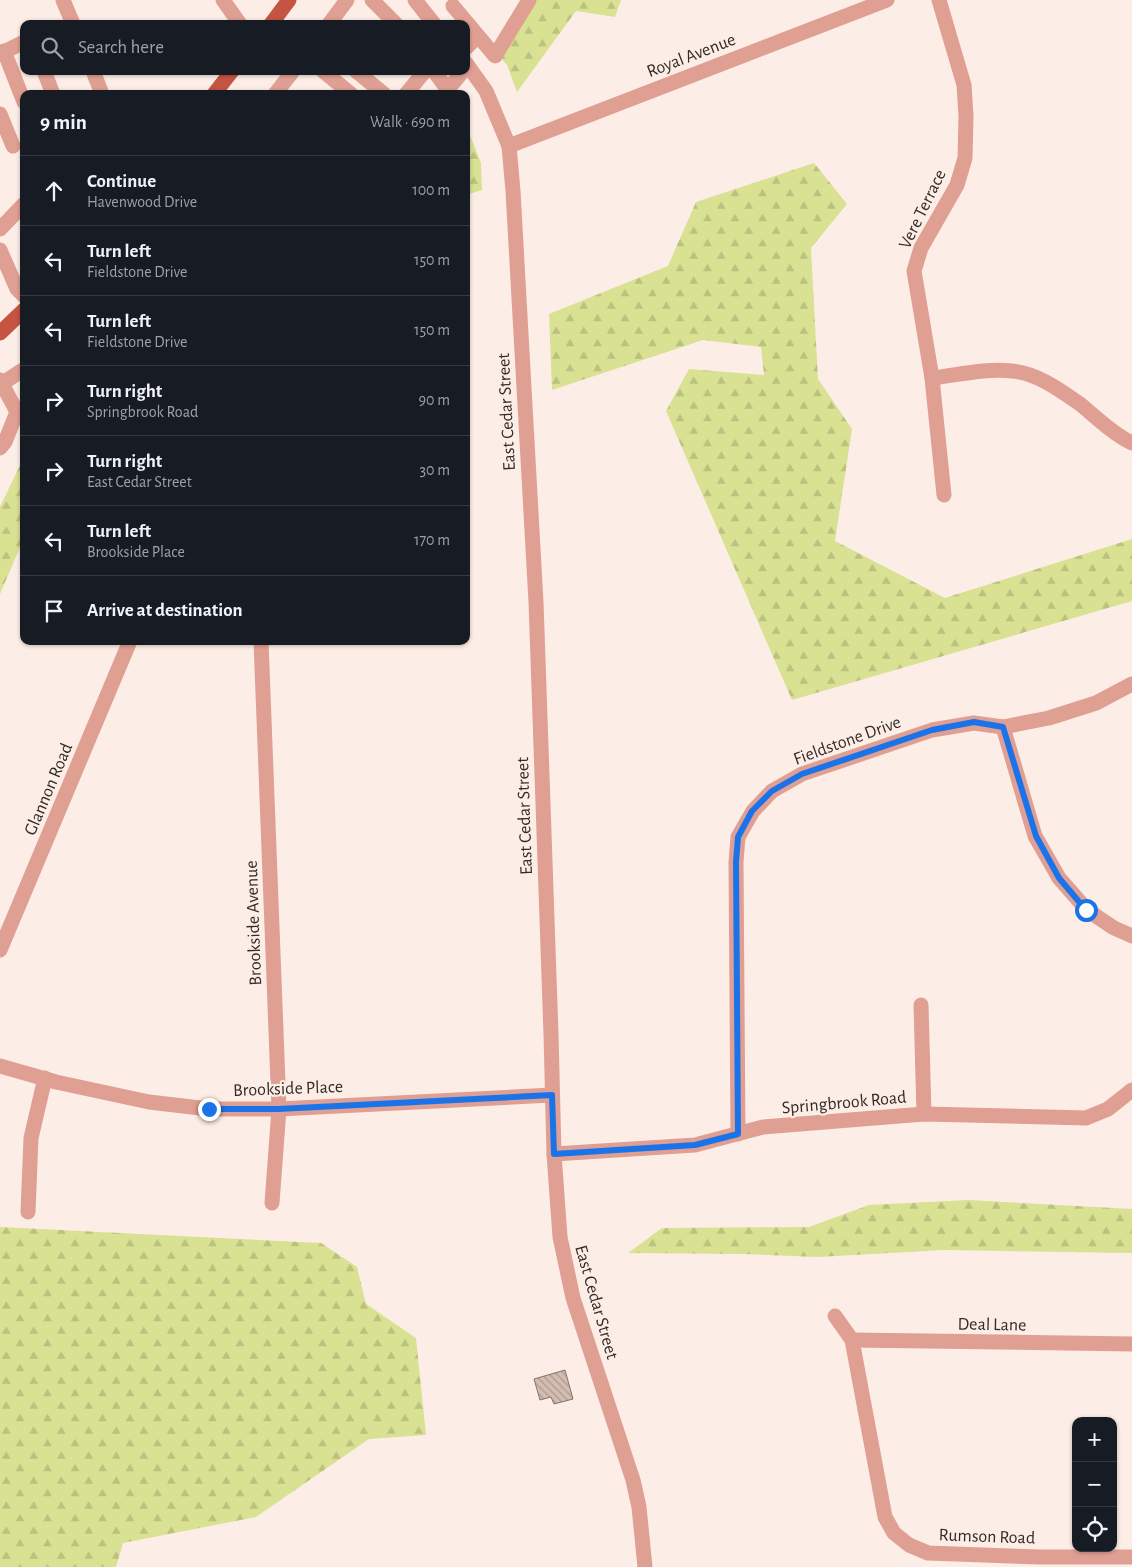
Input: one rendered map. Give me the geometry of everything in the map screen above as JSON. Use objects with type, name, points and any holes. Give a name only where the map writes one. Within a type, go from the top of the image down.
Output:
[{"type":"main road","points":[[274,20],[289,0]]},
{"type":"main road","points":[[219,90],[229,75]]},
{"type":"main road","points":[[0,333],[20,314]]},
{"type":"street","points":[[63,0],[68,20]]},
{"type":"street","points":[[223,0],[237,20]]},
{"type":"street","points":[[332,20],[347,0]]},
{"type":"street","points":[[372,0],[392,20]]},
{"type":"street","points":[[415,0],[432,20]]},
{"type":"street","points":[[470,68],[495,56],[529,0]]},
{"type":"street","name":"Royal Avenue","points":[[509,146],[887,0]]},
{"type":"street","name":"Vere Terrace","points":[[939,0],[964,85],[965,158],[958,185],[920,248],[914,271],[932,378],[944,495]]},
{"type":"street","points":[[439,20],[454,3],[466,20]]},
{"type":"street","points":[[470,25],[495,56]]},
{"type":"street","points":[[470,44],[478,36]]},
{"type":"street","points":[[20,44],[2,52],[20,93]]},
{"type":"street","name":"East Cedar Street","points":[[470,72],[493,105],[509,146],[514,201],[536,602],[554,1154],[560,1237],[566,1269],[584,1331],[633,1480],[639,1507],[645,1567]]},
{"type":"street","points":[[46,75],[51,90]]},
{"type":"street","points":[[95,75],[100,90]]},
{"type":"street","points":[[278,90],[290,75]]},
{"type":"street","points":[[328,75],[346,90]]},
{"type":"street","points":[[361,75],[379,90]]},
{"type":"street","points":[[409,90],[422,75]]},
{"type":"street","points":[[436,75],[445,90]]},
{"type":"street","points":[[448,90],[462,75]]},
{"type":"street","points":[[0,114],[13,146]]},
{"type":"street","points":[[0,229],[20,208]]},
{"type":"street","points":[[0,250],[20,292]]},
{"type":"street","points":[[932,378],[994,370],[1014,371],[1035,377],[1050,384],[1077,402],[1132,443]]},
{"type":"street","points":[[0,448],[5,442],[20,410],[2,388],[20,372]]},
{"type":"street","name":"Glannon Road","points":[[0,950],[128,645]]},
{"type":"street","name":"Brookside Avenue","points":[[261,645],[278,1109],[272,1203]]},
{"type":"street","name":"Fieldstone Drive","points":[[738,1134],[736,862],[738,837],[752,811],[772,791],[802,774],[932,730],[974,722],[1003,727],[1049,718],[1096,703],[1132,684]]},
{"type":"street","points":[[1003,727],[1036,836],[1059,878],[1086,910],[1114,928],[1132,936]]},
{"type":"street","points":[[921,1005],[924,1114]]},
{"type":"street","name":"Brookside Place","points":[[0,1066],[149,1102],[209,1109],[278,1109],[552,1095]]},
{"type":"street","points":[[28,1212],[30,1138],[45,1078]]},
{"type":"street","name":"Springbrook Road","points":[[554,1154],[695,1145],[762,1128],[924,1114],[1086,1118],[1108,1109],[1132,1090]]},
{"type":"street","points":[[835,1316],[852,1340]]},
{"type":"street","name":"Deal Lane","points":[[852,1340],[1132,1344]]},
{"type":"street","name":"Rumson Road","points":[[852,1340],[885,1517],[894,1533],[909,1545],[928,1553],[1038,1562],[1132,1557]]},
{"type":"green space","points":[[536,0],[621,0],[615,17],[576,11],[517,92],[507,65],[500,57]]},
{"type":"green space","points":[[470,135],[481,163],[482,190],[470,194]]},
{"type":"green space","points":[[814,163],[847,204],[811,248],[818,379],[852,429],[835,541],[945,598],[1132,539],[1132,601],[792,700],[666,411],[689,369],[764,375],[761,347],[703,340],[552,390],[549,314],[668,266],[696,202]]},
{"type":"green space","points":[[20,465],[20,547],[0,594],[0,507]]},
{"type":"green space","points":[[968,1200],[1132,1209],[1132,1253],[944,1250],[818,1257],[628,1253],[662,1228],[809,1227],[869,1205]]},
{"type":"green space","points":[[0,1227],[321,1243],[357,1267],[366,1304],[416,1338],[426,1435],[369,1439],[256,1517],[123,1543],[116,1567],[0,1567]]},
{"type":"building","points":[[565,1370],[573,1399],[554,1404],[551,1397],[540,1400],[534,1379]]},
{"type":"route","points":[[209,1109],[278,1109],[552,1095],[554,1154],[695,1145],[738,1134],[736,862],[738,837],[752,811],[772,791],[802,774],[932,730],[974,722],[1003,727],[1036,836],[1059,878],[1086,910]]}]
